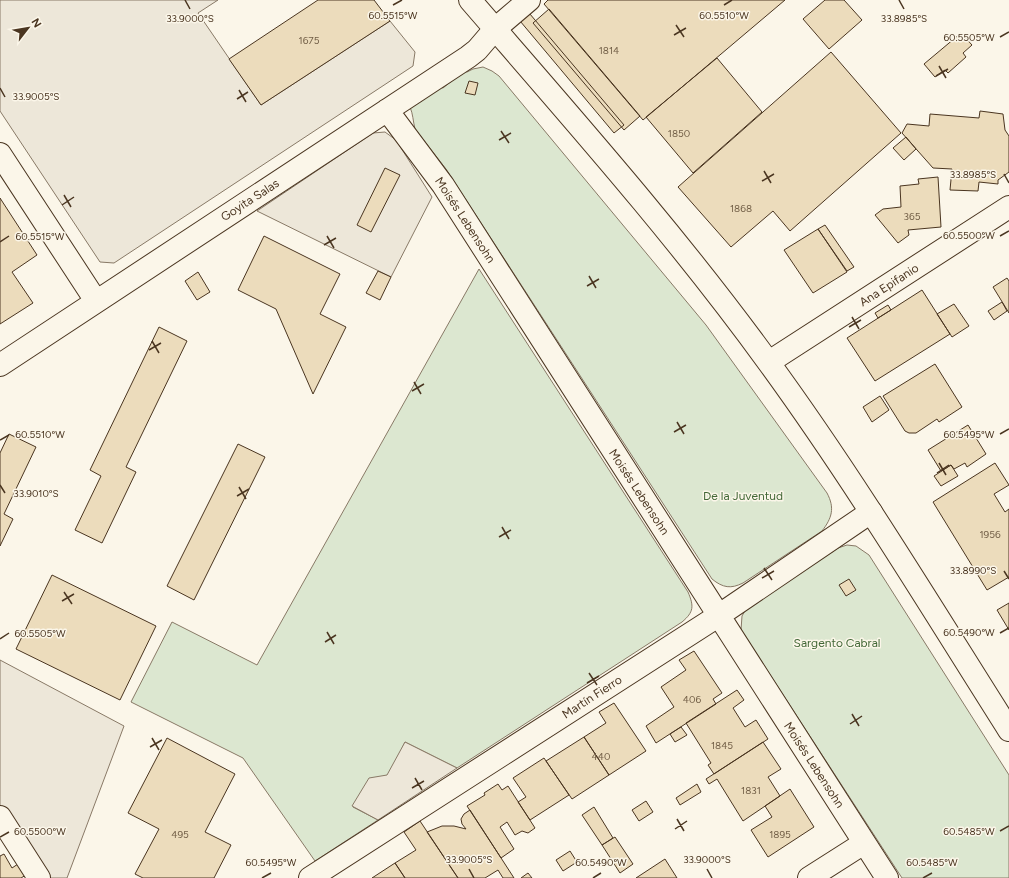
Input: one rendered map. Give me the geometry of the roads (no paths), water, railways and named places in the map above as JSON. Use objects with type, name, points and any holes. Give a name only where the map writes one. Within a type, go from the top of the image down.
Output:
[{"type":"street","points":[[470,0],[612,166],[696,268],[769,362],[871,512],[1009,730]]},
{"type":"street","name":"Goyita Salas","points":[[0,365],[468,57],[478,50],[495,29],[529,0]]},
{"type":"street","name":"Moisés Lebensohn","points":[[387,110],[443,185],[887,878]]},
{"type":"street","points":[[0,154],[96,301]]},
{"type":"street","name":"Ana Epifanio","points":[[769,362],[1009,207]]},
{"type":"street","name":"Martín Fierro","points":[[310,878],[718,616],[871,512]]},
{"type":"street","points":[[0,817],[39,878]]},
{"type":"street","points":[[809,878],[864,843]]},
{"type":"park label","name":"De la Juventud","points":[[743,496]]},
{"type":"park label","name":"Sargento Cabral","points":[[837,643]]}]
